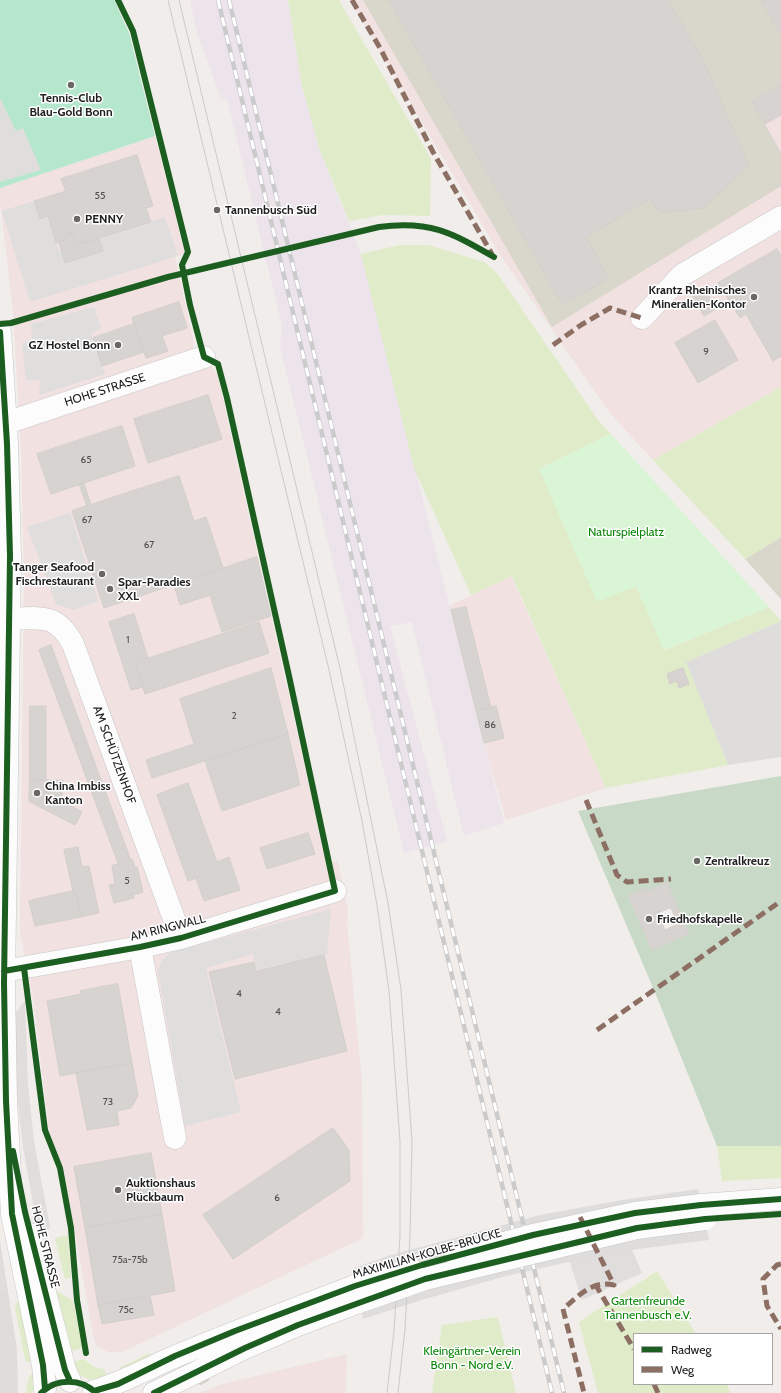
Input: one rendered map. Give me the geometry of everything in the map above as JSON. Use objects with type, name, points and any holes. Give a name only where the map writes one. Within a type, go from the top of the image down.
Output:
[{"type":"street","points":[[642,318],[682,275],[781,217]]},
{"type":"street","name":"HOHE STRASSE","points":[[0,341],[6,422],[4,445],[10,619],[4,971],[6,1117],[12,1214],[44,1365],[43,1391]]},
{"type":"street","name":"HOHE STRASSE","points":[[6,422],[204,357]]},
{"type":"street","name":"AM SCHÜTZENHOF","points":[[10,619],[38,618],[55,621],[65,629],[73,644],[181,938]]},
{"type":"street","name":"AM RINGWALL","points":[[4,971],[140,947],[181,938],[334,891]]},
{"type":"street","name":"AM RINGWALL","points":[[140,947],[175,1138]]},
{"type":"street","name":"HOHE STRASSE","points":[[6,1117],[38,1264],[65,1370],[70,1381]]},
{"type":"street","name":"MAXIMILIAN-KOLBE-BRÜCKE","points":[[703,1212],[781,1199]]},
{"type":"street","name":"MAXIMILIAN-KOLBE-BRÜCKE","points":[[95,1392],[118,1384],[175,1356],[235,1331],[357,1294],[533,1236],[635,1212],[781,1214]]},
{"type":"street","name":"MAXIMILIAN-KOLBE-BRÜCKE","points":[[154,1393],[245,1348],[298,1325],[357,1294]]},
{"type":"street","points":[[43,1391],[53,1385],[70,1381],[87,1386],[95,1392]]},
{"type":"shaded area","points":[[190,0],[288,0],[302,86],[319,148],[361,254],[504,823],[464,836],[412,622],[390,626],[447,841],[404,853],[280,346],[282,326],[227,99],[221,99],[196,29]]},
{"type":"shaded area","points":[[350,0],[781,0],[781,387],[653,460],[609,412],[499,253]]},
{"type":"shaded area","points":[[363,0],[781,0],[781,85],[752,102],[781,152],[781,186],[552,327]]},
{"type":"shaded area","points":[[0,98],[16,131],[23,128],[41,170],[0,182]]},
{"type":"shaded area","points":[[155,136],[185,254],[175,257],[196,354],[217,373],[326,863],[338,861],[348,910],[347,923],[362,1083],[363,1238],[122,1352],[108,1352],[96,1345],[93,1334],[64,1170],[49,1130],[33,998],[20,933],[24,576],[21,447],[13,311],[0,201],[0,188]]},
{"type":"shaded area","points":[[34,201],[48,216],[59,251],[103,250],[99,238],[165,217],[178,256],[30,302],[2,211]]},
{"type":"shaded area","points":[[94,307],[101,328],[91,334],[105,374],[39,395],[40,379],[26,381],[22,343],[32,340],[31,324]]},
{"type":"shaded area","points":[[70,513],[98,601],[74,610],[56,604],[27,527]]},
{"type":"shaded area","points":[[781,537],[781,599],[745,559]]},
{"type":"shaded area","points":[[511,576],[606,788],[506,820],[484,743],[449,606]]},
{"type":"shaded area","points":[[781,621],[781,757],[728,765],[685,662]]},
{"type":"shaded area","points":[[331,909],[327,954],[257,970],[253,954],[206,968],[241,1112],[185,1126],[158,971],[161,962],[169,953]]},
{"type":"shaded area","points":[[25,1001],[28,1083],[34,1141],[50,1227],[40,1242],[23,1147],[17,1095],[14,1014]]},
{"type":"shaded area","points":[[613,1205],[642,1273],[582,1300],[555,1217]]},
{"type":"shaded area","points":[[0,1241],[17,1349],[18,1393],[0,1393]]},
{"type":"shaded area","points":[[0,1256],[6,1292],[0,1296]]},
{"type":"shaded area","points":[[347,1354],[346,1393],[200,1393],[219,1385]]},
{"type":"green space","name":"Tennis-Club Blau-Gold Bonn","points":[[0,0],[114,0],[129,33],[155,136],[0,188]]},
{"type":"green space","points":[[288,0],[339,0],[431,159],[430,216],[383,215],[349,221],[319,148],[302,86]]},
{"type":"green space","points":[[400,245],[428,245],[484,262],[497,273],[598,420],[611,434],[539,469],[636,586],[665,650],[769,607],[781,621],[686,662],[728,765],[606,788],[512,576],[471,595],[414,468],[361,254]]},
{"type":"green space","points":[[781,387],[781,537],[745,559],[653,460]]},
{"type":"green space","name":"Naturspielplatz","points":[[611,434],[769,607],[664,650],[636,586],[597,602],[539,469]]},
{"type":"green space","points":[[781,776],[781,1146],[717,1146],[654,990],[578,811]],"holes":[[[667,883],[689,934],[652,950],[628,896],[646,888],[647,891]]]},
{"type":"green space","points":[[717,1146],[781,1146],[781,1178],[722,1181]]},
{"type":"green space","points":[[68,1235],[70,1279],[65,1278],[64,1276],[55,1238]]},
{"type":"green space","name":"Gartenfreunde Tannenbusch e.V.","points":[[657,1271],[695,1333],[633,1333],[633,1385],[727,1385],[731,1393],[598,1393],[579,1322]]},
{"type":"green space","points":[[59,1292],[73,1301],[82,1346],[80,1349],[66,1352],[52,1293]]},
{"type":"green space","points":[[22,1300],[31,1362],[27,1362],[25,1359],[15,1308],[16,1303]]},
{"type":"green space","name":"Kleingärtner-Verein Bonn - Nord e.V.","points":[[498,1317],[516,1393],[432,1393],[442,1325]]},
{"type":"green space","points":[[150,1353],[153,1360],[119,1371],[121,1367]]},
{"type":"green space","points":[[84,1359],[94,1367],[103,1369],[111,1381],[98,1381],[83,1377],[70,1363]]},
{"type":"green space","points":[[33,1372],[37,1385],[32,1393],[26,1393],[29,1377]]},
{"type":"pier","points":[[698,1189],[709,1240],[638,1249],[506,1276],[425,1299],[363,1319],[351,1269],[391,1255],[540,1215],[616,1201]]},
{"type":"building","points":[[389,0],[668,0],[703,60],[749,166],[703,208],[660,213],[650,199],[586,237],[609,278],[563,305]]},
{"type":"building","points":[[761,0],[781,0],[781,35]]},
{"type":"building","points":[[781,85],[781,115],[765,124],[752,102]]},
{"type":"building","points":[[137,155],[153,206],[146,208],[151,222],[76,245],[72,233],[64,235],[65,240],[56,243],[48,216],[40,219],[34,201],[66,191],[61,179]]},
{"type":"building","points":[[72,233],[76,245],[99,238],[103,251],[65,263],[59,242],[65,240],[64,235]]},
{"type":"building","points":[[777,249],[781,255],[781,356],[773,361],[746,314],[740,318],[718,283]]},
{"type":"building","points":[[705,290],[716,309],[704,316],[693,297]]},
{"type":"building","points":[[179,302],[187,328],[162,336],[168,351],[146,358],[132,318]]},
{"type":"building","points":[[715,320],[738,360],[698,383],[675,343]]},
{"type":"building","name":"GZ Hostel Bonn","points":[[134,324],[144,352],[102,366],[93,338]]},
{"type":"building","points":[[208,395],[222,439],[148,463],[134,419]]},
{"type":"building","points":[[122,426],[135,466],[51,494],[37,454]]},
{"type":"building","points":[[179,476],[194,521],[206,517],[223,568],[104,608],[72,511]]},
{"type":"building","points":[[84,483],[91,505],[87,506],[79,484]]},
{"type":"building","points":[[257,557],[271,616],[222,632],[210,595],[180,605],[174,585]]},
{"type":"building","points":[[466,607],[491,708],[476,711],[451,610]]},
{"type":"building","points":[[134,614],[148,658],[135,663],[143,687],[131,690],[109,622]]},
{"type":"building","points":[[259,622],[269,653],[145,694],[135,663]]},
{"type":"building","points":[[51,645],[130,858],[118,863],[39,650]]},
{"type":"building","points":[[271,668],[288,734],[152,778],[146,760],[194,744],[180,699]]},
{"type":"building","points":[[683,668],[689,684],[679,688],[677,681],[670,684],[667,674]]},
{"type":"building","points":[[30,706],[46,706],[46,780],[30,780]]},
{"type":"building","points":[[496,706],[504,738],[484,743],[476,711]]},
{"type":"building","points":[[288,734],[300,785],[222,811],[205,761]]},
{"type":"building","name":"China Imbiss Kanton","points":[[30,779],[46,780],[46,792],[38,806],[29,801]]},
{"type":"building","points":[[46,780],[63,780],[62,794],[59,800],[46,792]]},
{"type":"building","points":[[188,783],[217,862],[229,857],[240,890],[204,901],[196,878],[188,881],[157,795]]},
{"type":"building","points":[[46,792],[82,812],[75,825],[38,806]]},
{"type":"building","points":[[308,833],[315,854],[267,869],[260,848]]},
{"type":"building","points":[[78,847],[82,867],[89,866],[99,913],[81,917],[76,893],[73,893],[64,850]]},
{"type":"building","points":[[132,859],[135,867],[137,867],[143,892],[133,895],[134,898],[114,903],[109,885],[115,884],[112,866]]},
{"type":"building","name":"Friedhofskapelle","points":[[667,882],[689,934],[652,950],[628,895],[646,888],[647,891]],"holes":[[[671,908],[678,924],[665,930],[658,913]]]},
{"type":"building","points":[[73,891],[73,893],[76,893],[81,917],[35,926],[29,901]]},
{"type":"building","points":[[324,955],[347,1051],[235,1079],[209,972],[254,962],[256,971]]},
{"type":"building","points":[[118,984],[132,1063],[60,1076],[47,1001],[81,994],[80,991]]},
{"type":"building","points":[[132,1063],[138,1096],[131,1108],[117,1111],[119,1125],[87,1130],[76,1073]]},
{"type":"building","points":[[333,1128],[349,1150],[350,1181],[233,1259],[203,1215]]},
{"type":"building","name":"Auktionshaus Plückbaum","points":[[151,1153],[162,1214],[85,1228],[74,1167]]},
{"type":"building","points":[[162,1214],[175,1291],[98,1305],[85,1228]]},
{"type":"building","points":[[54,1268],[57,1280],[53,1280],[50,1269]]},
{"type":"building","points":[[150,1296],[154,1315],[102,1324],[98,1305]]},
{"type":"building","points":[[208,1377],[209,1380],[200,1385],[198,1381]]},
{"type":"tram line","points":[[168,0],[329,670],[362,821],[377,905],[389,991],[400,1141],[400,1236],[394,1331],[387,1393]]},
{"type":"tram line","points":[[179,0],[340,668],[388,903],[401,990],[412,1141],[410,1236],[405,1329],[398,1393]]},
{"type":"railway","points":[[218,0],[552,1393]]},
{"type":"railway","points":[[229,0],[564,1393]]},
{"type":"marked path","points":[[352,0],[380,48],[433,152],[492,254]]},
{"type":"marked path","points":[[553,345],[581,325],[610,308],[642,318]]},
{"type":"marked path","points":[[586,800],[617,875],[627,882],[671,879]]},
{"type":"marked path","points":[[597,1030],[781,901]]},
{"type":"marked path","points":[[580,1217],[614,1285],[606,1284],[593,1287],[581,1294],[563,1309],[584,1393]]},
{"type":"marked path","points":[[781,1264],[777,1265],[763,1279],[767,1306],[781,1329]]},
{"type":"marked path","points":[[595,1284],[633,1347]]},
{"type":"marked path","points":[[654,1385],[658,1393]]},
{"type":"cycle path","points":[[4,971],[140,947],[181,938],[335,891],[227,398],[218,364],[204,357],[190,305],[182,265],[188,252],[133,31],[118,0]]},
{"type":"cycle path","points":[[0,324],[11,323],[168,277],[379,227],[413,225],[440,230],[453,235],[494,257]]},
{"type":"cycle path","points":[[0,332],[7,444],[10,556],[4,983],[6,1101],[12,1214],[43,1365],[45,1389]]},
{"type":"cycle path","points":[[24,968],[45,1130],[60,1168],[71,1228],[77,1300],[86,1353]]},
{"type":"cycle path","points":[[13,1151],[25,1212],[65,1370],[70,1381]]},
{"type":"cycle path","points":[[94,1391],[118,1384],[175,1356],[235,1331],[355,1286],[422,1265],[533,1235],[635,1213],[701,1205],[781,1199]]},
{"type":"cycle path","points":[[154,1393],[245,1348],[298,1325],[425,1279],[637,1228],[705,1219],[781,1214]]},
{"type":"cycle path","points":[[41,1393],[47,1388],[61,1382],[76,1382],[90,1388],[96,1393]]},
{"type":"place","name":"Tennis-Club Blau-Gold Bonn","points":[[71,85]]},
{"type":"place","name":"Tannenbusch Süd","points":[[217,210]]},
{"type":"place","name":"PENNY","points":[[77,219]]},
{"type":"place","name":"Krantz Rheinisches Mineralien-Kontor","points":[[754,297]]},
{"type":"place","name":"GZ Hostel Bonn","points":[[118,345]]},
{"type":"place","name":"Tanger Seafood Fischrestaurant","points":[[102,574]]},
{"type":"place","name":"Spar-Paradies XXL","points":[[110,589]]},
{"type":"place","name":"China Imbiss Kanton","points":[[37,793]]},
{"type":"place","name":"Zentralkreuz","points":[[697,861]]},
{"type":"place","name":"Friedhofskapelle","points":[[649,919]]},
{"type":"place","name":"Auktionshaus Plückbaum","points":[[118,1190]]}]
